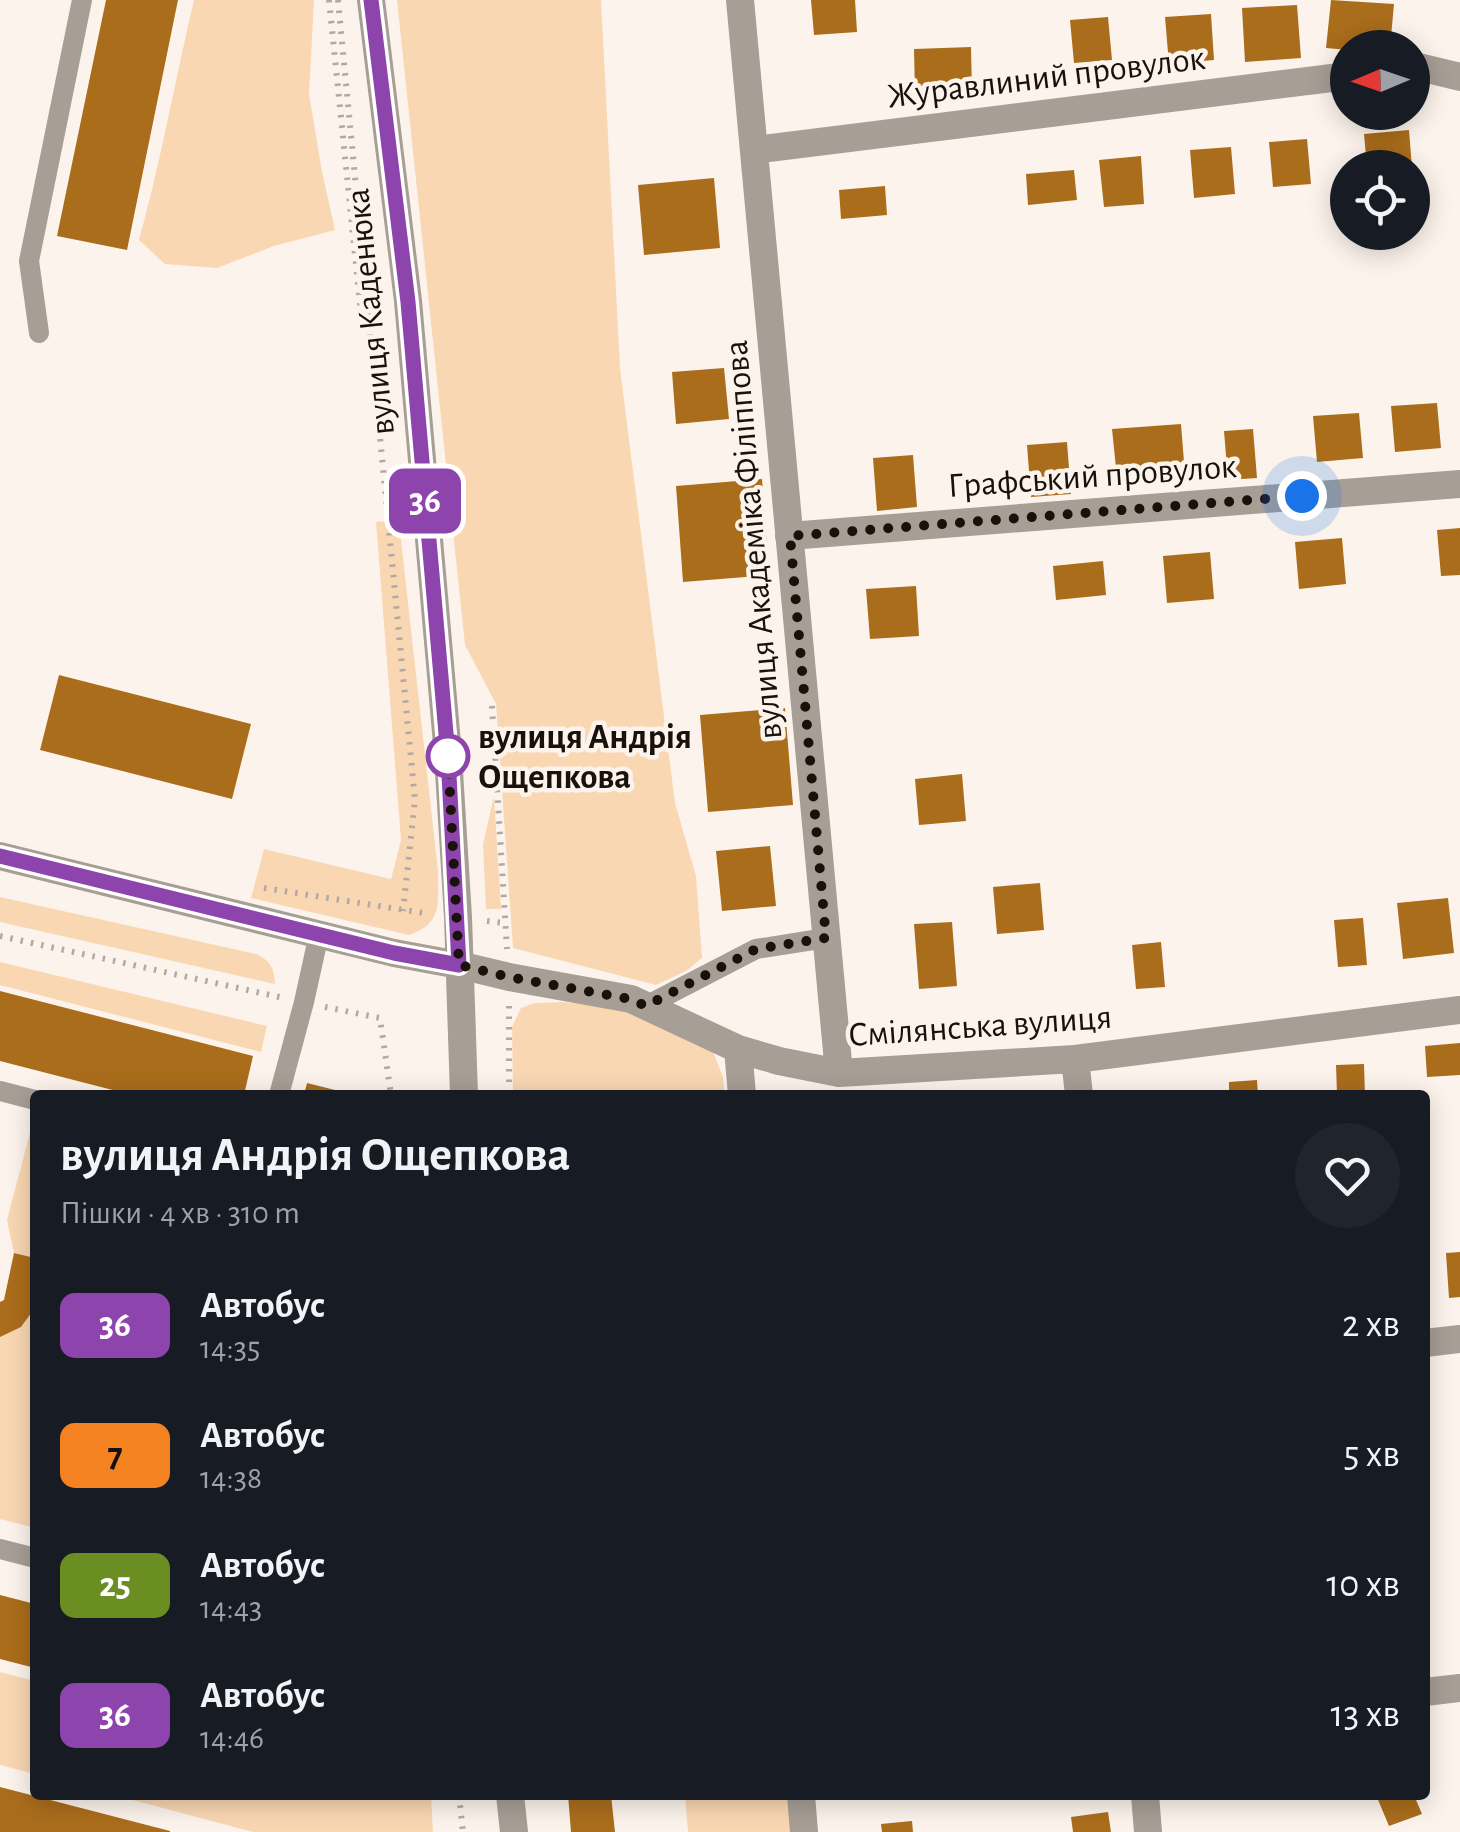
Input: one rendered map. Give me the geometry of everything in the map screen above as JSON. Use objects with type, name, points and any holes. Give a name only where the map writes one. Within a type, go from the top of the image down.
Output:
[{"type":"street","name":"вулиця Каденюка","points":[[371,0],[408,302],[448,756],[464,1090]]},
{"type":"street","name":"вулиця Академіка Філіппова","points":[[740,0],[839,1073]]},
{"type":"street","points":[[1430,70],[1460,77]]},
{"type":"street","name":"Журавлиний провулок","points":[[754,150],[1330,78]]},
{"type":"street","name":"Графський провулок","points":[[790,536],[1460,484]]},
{"type":"street","points":[[0,856],[394,953],[459,965]]},
{"type":"street","name":"Смілянська вулиця","points":[[459,965],[630,999],[738,1049],[839,1073],[1075,1059],[1460,1010]]},
{"type":"street","points":[[738,1049],[742,1090]]},
{"type":"street","points":[[1075,1059],[1078,1090]]},
{"type":"street","points":[[1430,1342],[1460,1339]]},
{"type":"street","points":[[1430,1691],[1460,1688]]},
{"type":"street","points":[[511,1800],[514,1832]]},
{"type":"street","points":[[801,1800],[804,1832]]},
{"type":"street","points":[[1145,1800],[1148,1832]]},
{"type":"lane","points":[[39,333],[28,260],[82,0]]},
{"type":"lane","points":[[280,1090],[319,934]]},
{"type":"lane","points":[[646,1006],[756,949],[826,938]]},
{"type":"lane","points":[[0,1091],[30,1099]]},
{"type":"lane","points":[[0,1549],[30,1557]]},
{"type":"path","points":[[329,0],[360,313]]},
{"type":"path","points":[[338,0],[415,800],[403,911]]},
{"type":"path","points":[[492,706],[509,977],[509,1090]]},
{"type":"path","points":[[0,936],[380,1018],[390,1090]]},
{"type":"path","points":[[460,1800],[463,1832]]},
{"type":"shaded area","points":[[194,0],[314,0],[309,94],[335,230],[274,246],[217,268],[165,264],[139,240]]},
{"type":"shaded area","points":[[397,0],[601,0],[620,368],[675,803],[696,876],[702,958],[686,971],[656,985],[513,948],[496,704],[465,645]]},
{"type":"shaded area","points":[[376,522],[399,522],[438,871],[438,902],[433,918],[409,935],[251,898],[264,849],[391,879],[401,840]]},
{"type":"shaded area","points":[[494,796],[501,909],[486,909],[483,844]]},
{"type":"shaded area","points":[[0,897],[256,954],[271,966],[275,984],[0,922]]},
{"type":"shaded area","points":[[0,962],[267,1026],[261,1052],[0,985]]},
{"type":"shaded area","points":[[535,1003],[609,1005],[712,1049],[724,1090],[513,1090],[512,1027],[521,1008]]},
{"type":"shaded area","points":[[30,1132],[30,1257],[14,1253],[7,1220]]},
{"type":"shaded area","points":[[30,1315],[30,1527],[0,1519],[0,1336],[21,1327]]},
{"type":"shaded area","points":[[0,1672],[30,1680],[30,1773],[0,1765]]},
{"type":"shaded area","points":[[133,1800],[431,1800],[433,1832],[253,1832]]},
{"type":"shaded area","points":[[685,1800],[790,1800],[793,1832],[688,1832]]},
{"type":"building","points":[[106,0],[178,0],[127,250],[57,236]]},
{"type":"building","points":[[811,0],[855,0],[857,32],[814,35]]},
{"type":"building","points":[[1331,0],[1394,4],[1392,30],[1330,30],[1330,48],[1326,48]]},
{"type":"building","points":[[1297,5],[1301,58],[1245,62],[1242,8]]},
{"type":"building","points":[[1211,14],[1214,60],[1169,64],[1165,17]]},
{"type":"building","points":[[1108,17],[1112,60],[1074,63],[1070,20]]},
{"type":"building","points":[[971,47],[972,93],[915,95],[914,49]]},
{"type":"building","points":[[1409,130],[1411,150],[1365,150],[1364,134]]},
{"type":"building","points":[[1307,139],[1311,184],[1273,187],[1269,142]]},
{"type":"building","points":[[1231,147],[1235,194],[1194,198],[1190,150]]},
{"type":"building","points":[[1141,156],[1144,204],[1104,207],[1099,160]]},
{"type":"building","points":[[1074,170],[1077,200],[1028,205],[1026,174]]},
{"type":"building","points":[[714,178],[720,248],[644,255],[638,185]]},
{"type":"building","points":[[885,186],[887,215],[841,219],[839,190]]},
{"type":"building","points":[[724,368],[729,419],[676,424],[672,372]]},
{"type":"building","points":[[1437,403],[1441,448],[1395,452],[1391,406]]},
{"type":"building","points":[[1359,413],[1363,458],[1317,462],[1313,416]]},
{"type":"building","points":[[1181,424],[1184,462],[1116,468],[1112,429]]},
{"type":"building","points":[[1253,429],[1257,478],[1228,480],[1224,431]]},
{"type":"building","points":[[1067,442],[1071,494],[1031,497],[1027,445]]},
{"type":"building","points":[[913,455],[917,507],[877,511],[873,458]]},
{"type":"building","points":[[762,479],[769,575],[683,582],[676,486]]},
{"type":"building","points":[[1460,528],[1460,575],[1441,576],[1437,530]]},
{"type":"building","points":[[1342,538],[1346,584],[1299,589],[1295,542]]},
{"type":"building","points":[[1210,552],[1214,599],[1167,603],[1163,556]]},
{"type":"building","points":[[1103,561],[1106,595],[1056,600],[1053,566]]},
{"type":"building","points":[[916,586],[919,636],[870,639],[866,589]]},
{"type":"building","points":[[59,675],[251,724],[232,799],[40,750]]},
{"type":"building","points":[[785,708],[793,805],[708,812],[700,715]]},
{"type":"building","points":[[962,774],[966,821],[919,825],[915,779]]},
{"type":"building","points":[[770,846],[776,906],[722,911],[716,851]]},
{"type":"building","points":[[1040,883],[1044,930],[997,934],[993,887]]},
{"type":"building","points":[[1448,898],[1454,953],[1403,959],[1397,903]]},
{"type":"building","points":[[1363,918],[1367,965],[1338,967],[1334,920]]},
{"type":"building","points":[[952,922],[957,986],[919,989],[914,924]]},
{"type":"building","points":[[1161,942],[1165,987],[1136,989],[1132,945]]},
{"type":"building","points":[[0,991],[253,1056],[245,1090],[113,1090],[0,1061]]},
{"type":"building","points":[[1460,1043],[1460,1075],[1427,1077],[1425,1046]]},
{"type":"building","points":[[1364,1064],[1365,1090],[1337,1090],[1336,1065]]},
{"type":"building","points":[[1257,1080],[1258,1090],[1229,1090],[1229,1082]]},
{"type":"building","points":[[307,1083],[335,1090],[305,1090]]},
{"type":"building","points":[[1460,1252],[1460,1297],[1449,1298],[1446,1253]]},
{"type":"building","points":[[14,1253],[30,1257],[30,1315],[21,1327],[0,1337],[0,1302],[4,1300]]},
{"type":"building","points":[[0,1595],[30,1603],[30,1667],[0,1659]]},
{"type":"building","points":[[0,1787],[30,1795],[30,1800],[50,1800],[170,1831],[170,1832],[0,1832]]},
{"type":"building","points":[[568,1800],[612,1800],[615,1832],[571,1832]]},
{"type":"building","points":[[1378,1800],[1416,1800],[1422,1814],[1389,1826]]},
{"type":"building","points":[[1108,1812],[1111,1832],[1073,1832],[1071,1817]]},
{"type":"building","points":[[912,1821],[913,1832],[882,1832],[881,1824]]},
{"type":"bus line","name":"36","points":[[0,856],[394,953],[459,965],[448,756],[408,302],[371,0]]},
{"type":"place","name":"вулиця Андрія Ощепкова","points":[[448,756]]},
{"type":"route","points":[[448,756],[459,965],[630,999],[646,1006],[756,949],[826,938],[790,536],[1302,496]]}]
